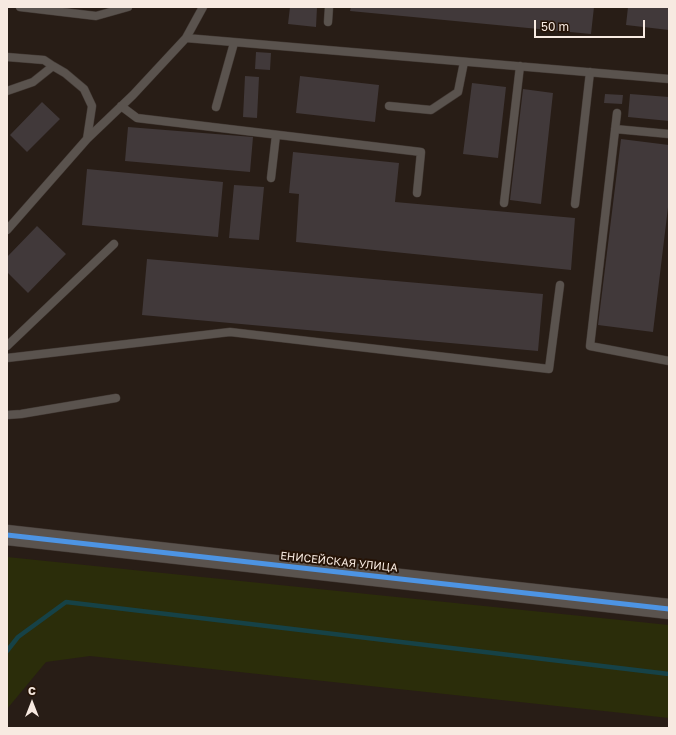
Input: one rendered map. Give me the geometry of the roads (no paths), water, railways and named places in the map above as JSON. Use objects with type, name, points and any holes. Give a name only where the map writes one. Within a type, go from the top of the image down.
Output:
[{"type":"street","name":"ЕНИСЕЙСКАЯ УЛИЦА","points":[[7,536],[669,609]]},
{"type":"lane","points":[[20,7],[96,16],[128,7]]},
{"type":"lane","points":[[7,230],[87,139],[186,38],[203,7]]},
{"type":"lane","points":[[328,22],[330,7]]},
{"type":"lane","points":[[186,38],[669,79]]},
{"type":"lane","points":[[216,107],[234,43]]},
{"type":"lane","points":[[7,57],[44,60],[64,72],[84,89],[92,106],[87,139]]},
{"type":"lane","points":[[389,106],[431,110],[458,92],[464,62]]},
{"type":"lane","points":[[7,91],[34,82],[53,66]]},
{"type":"lane","points":[[504,203],[520,66]]},
{"type":"lane","points":[[575,204],[590,72]]},
{"type":"lane","points":[[121,106],[137,118],[420,152],[417,193]]},
{"type":"lane","points":[[617,113],[590,346],[669,361]]},
{"type":"lane","points":[[615,129],[669,134]]},
{"type":"lane","points":[[271,178],[276,135]]},
{"type":"lane","points":[[7,346],[114,244]]},
{"type":"lane","points":[[7,358],[230,332],[549,369],[560,285]]},
{"type":"lane","points":[[7,415],[116,398]]},
{"type":"waterway","points":[[7,651],[18,637],[66,602],[669,674]]}]
